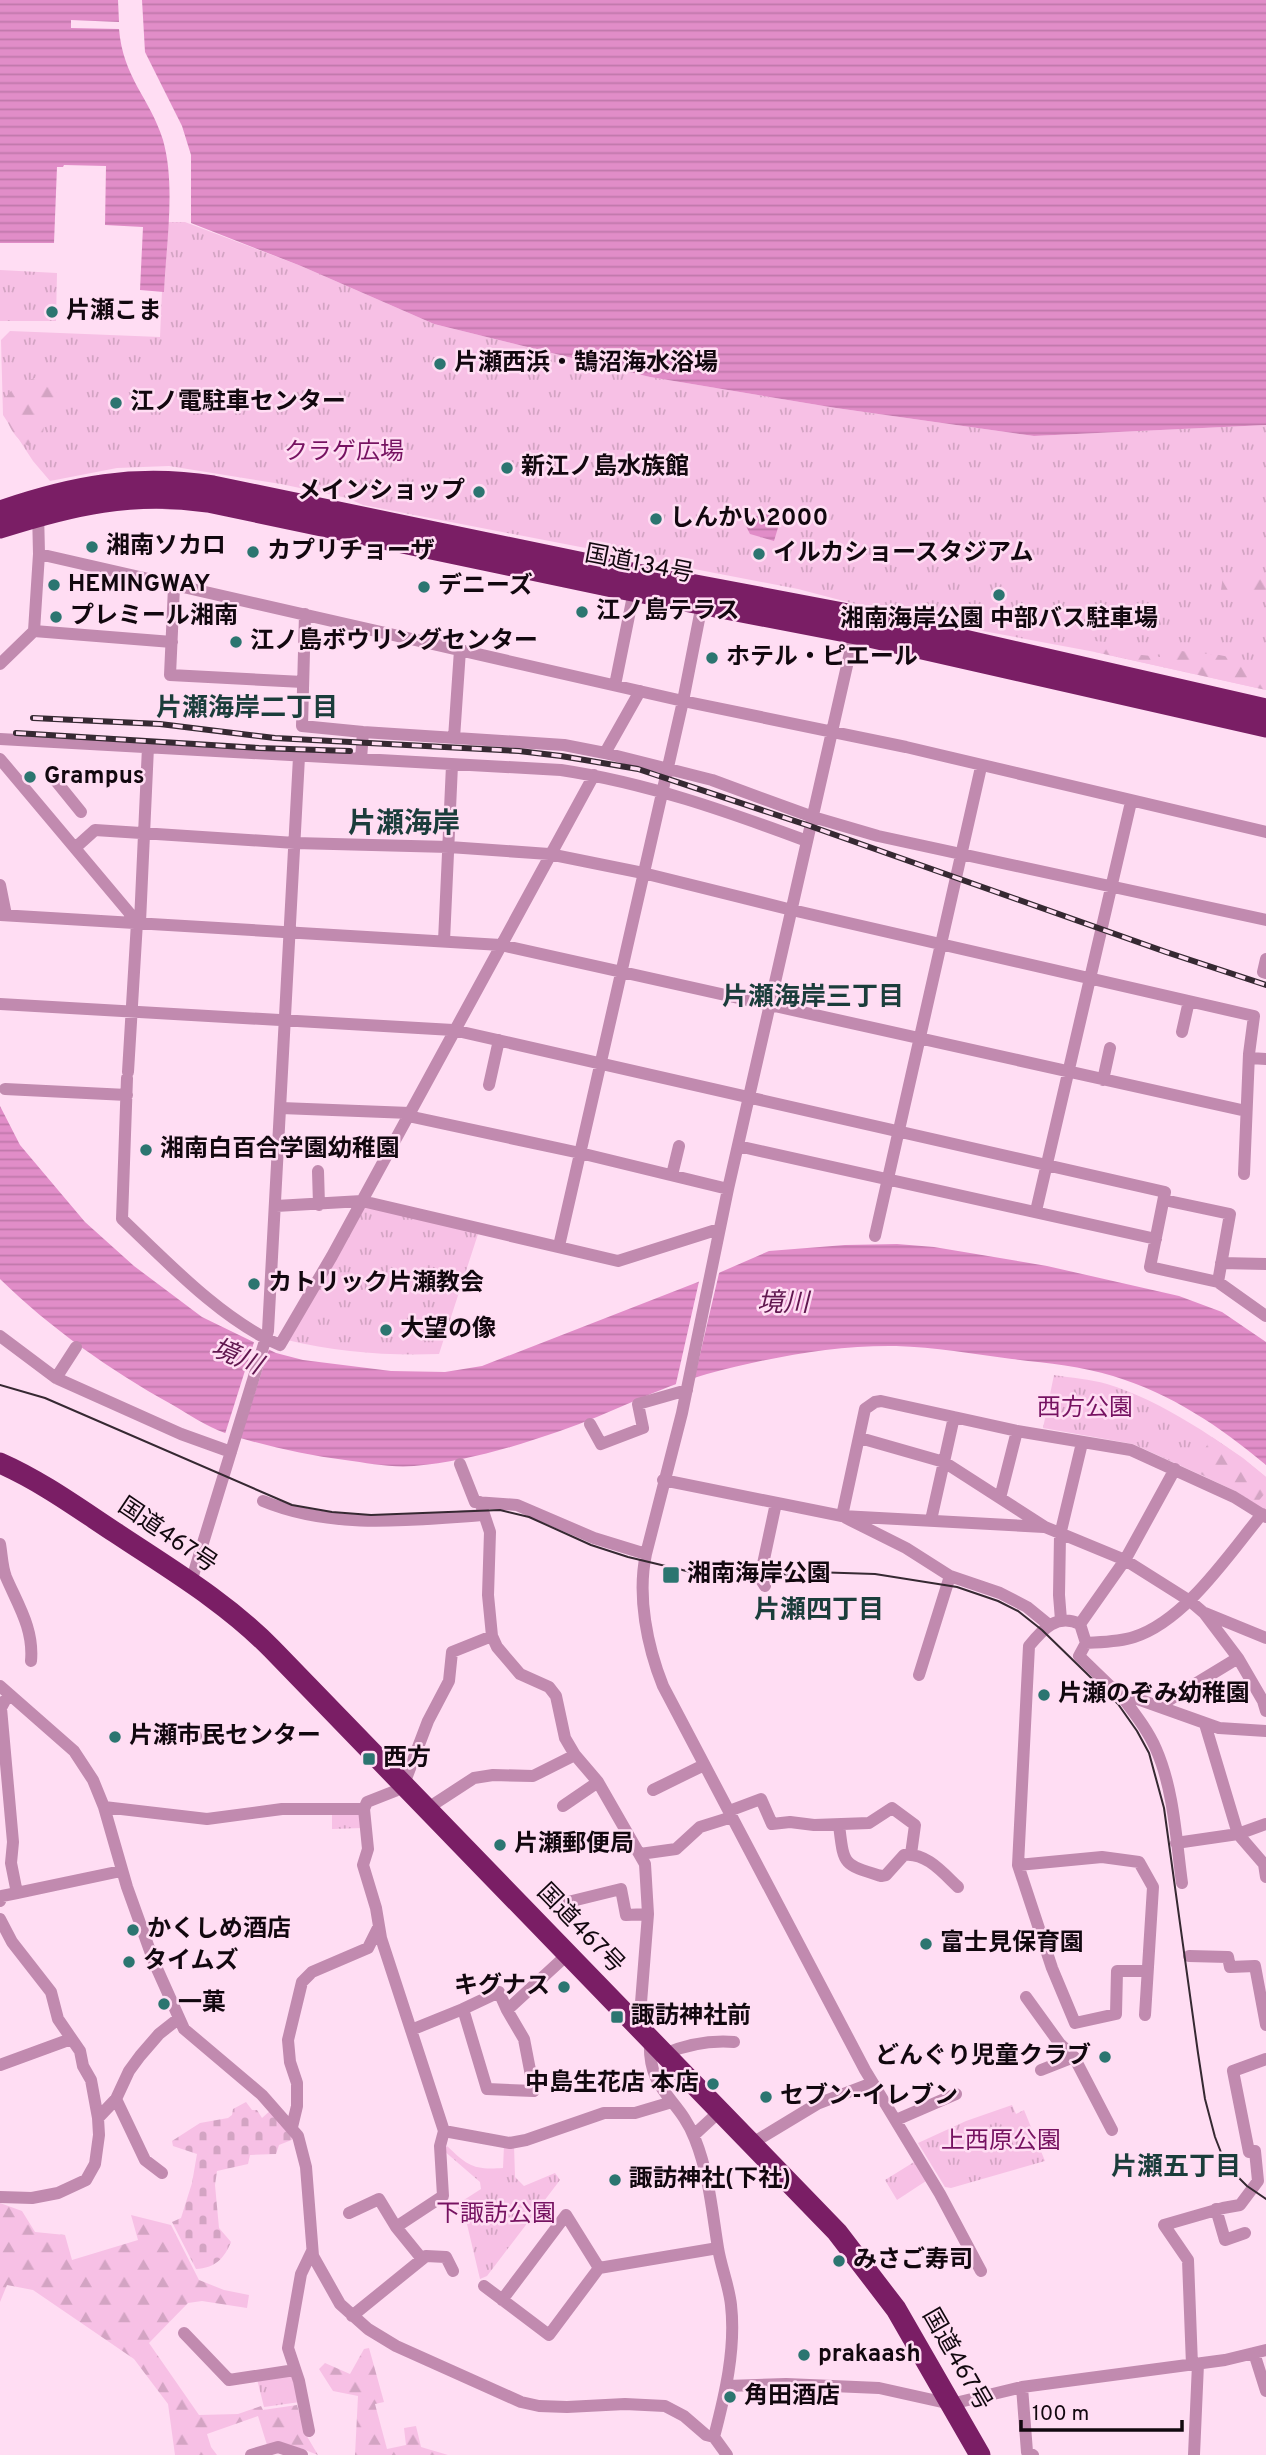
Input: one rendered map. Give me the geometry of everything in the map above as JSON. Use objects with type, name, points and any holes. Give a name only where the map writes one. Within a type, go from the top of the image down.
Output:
[{"type":"highway","name":"国道134号","points":[[0,511],[111,499],[182,498],[860,626],[1266,709]]},
{"type":"highway","name":"国道134号","points":[[0,528],[38,507]]},
{"type":"highway","name":"国道134号","points":[[636,583],[702,604],[860,626],[1266,727]]},
{"type":"highway","name":"国道467号","points":[[0,1463],[51,1490],[191,1583],[259,1635],[859,2257],[896,2309],[980,2455]]},
{"type":"street","points":[[0,664],[34,631],[38,507]]},
{"type":"street","points":[[38,554],[683,701],[906,747],[1266,832]]},
{"type":"street","points":[[615,685],[636,583]]},
{"type":"street","points":[[174,587],[170,675],[303,681]]},
{"type":"street","points":[[559,1246],[683,701],[702,604]]},
{"type":"street","points":[[305,614],[302,726],[363,733],[564,745],[605,753],[667,767],[813,817],[878,835],[1266,920]]},
{"type":"street","points":[[860,626],[807,841],[719,1228],[688,1385],[646,1554],[643,1568],[643,1601],[653,1658],[663,1686],[872,2083],[940,2194],[981,2271]]},
{"type":"street","points":[[34,631],[172,642]]},
{"type":"street","points":[[454,738],[460,650]]},
{"type":"street","points":[[605,753],[640,691]]},
{"type":"street","points":[[361,759],[363,733]]},
{"type":"street","points":[[0,739],[594,775],[696,800],[807,841]]},
{"type":"street","points":[[148,747],[130,1011],[122,1219],[192,1285],[262,1339]]},
{"type":"street","points":[[191,1583],[262,1339],[275,1206],[299,757]]},
{"type":"street","points":[[0,759],[138,922]]},
{"type":"street","points":[[444,941],[452,765]]},
{"type":"street","points":[[875,1236],[981,766]]},
{"type":"street","points":[[51,775],[80,812]]},
{"type":"street","points":[[217,1314],[262,1339],[280,1345],[362,1201],[594,775]]},
{"type":"street","points":[[1036,1212],[1130,802]]},
{"type":"street","points":[[75,848],[95,830],[295,843],[449,847],[549,854],[643,873],[1254,1016],[1244,1174]]},
{"type":"street","points":[[0,885],[3,915],[501,944],[1246,1111]]},
{"type":"street","points":[[1266,959],[1263,972],[1266,973]]},
{"type":"street","points":[[1182,1032],[1189,1001]]},
{"type":"street","points":[[0,1004],[453,1030],[1166,1192],[1150,1267],[1218,1282],[1266,1316]]},
{"type":"street","points":[[489,1085],[499,1040]]},
{"type":"street","points":[[1103,1080],[1110,1048]]},
{"type":"street","points":[[1250,1058],[1266,1059]]},
{"type":"street","points":[[5,1089],[127,1095]]},
{"type":"street","points":[[281,1108],[409,1115],[728,1189]]},
{"type":"street","points":[[672,1175],[679,1146]]},
{"type":"street","points":[[738,1146],[1156,1239]]},
{"type":"street","points":[[318,1171],[319,1205]]},
{"type":"street","points":[[1164,1200],[1230,1214],[1218,1282]]},
{"type":"street","points":[[275,1206],[362,1201],[618,1261],[719,1228]]},
{"type":"street","points":[[1221,1263],[1266,1264]]},
{"type":"street","points":[[0,1336],[56,1378],[181,1434],[231,1452]]},
{"type":"street","points":[[56,1378],[76,1347]]},
{"type":"street","points":[[590,1424],[601,1444],[643,1428],[638,1404],[688,1385]]},
{"type":"street","points":[[842,1516],[866,1409],[875,1402],[1017,1431],[1131,1450],[1234,1497],[1264,1515],[1190,1601],[1166,1620],[1137,1636],[1117,1641],[1086,1643]]},
{"type":"street","points":[[932,1520],[954,1417]]},
{"type":"street","points":[[1000,1498],[1017,1431]]},
{"type":"street","points":[[860,1438],[944,1462],[1045,1527],[1125,1560],[1190,1601],[1204,1613],[1238,1658],[1266,1711]]},
{"type":"street","points":[[1082,1443],[1060,1535],[1059,1595],[1055,1622],[1029,1647],[1018,1865],[1052,1968],[1076,2023],[1116,2014],[1117,1971],[1147,1971]]},
{"type":"street","points":[[460,1464],[473,1501],[517,1505],[602,1541],[646,1554]]},
{"type":"street","points":[[1080,1625],[1125,1560],[1175,1469]]},
{"type":"street","points":[[663,1480],[842,1516],[1045,1527]]},
{"type":"street","points":[[263,1501],[285,1510],[352,1521],[484,1516]]},
{"type":"street","points":[[480,1502],[490,1537],[488,1595],[492,1636],[497,1647],[520,1674],[550,1687],[556,1696],[565,1738],[598,1783],[645,1864],[651,2041],[649,2057],[659,2086],[684,2118],[694,2136],[710,2192],[718,2248],[731,2302],[732,2326],[727,2386],[714,2437]]},
{"type":"street","points":[[765,1586],[761,1578],[776,1503]]},
{"type":"street","points":[[842,1516],[906,1548],[950,1576],[1000,1593],[1055,1622],[1070,1620],[1080,1625],[1086,1643],[1079,1656],[1116,1690],[1144,1727],[1156,1749],[1171,1803],[1182,1883]]},
{"type":"street","points":[[0,1544],[5,1574],[19,1601],[31,1637],[31,1661]]},
{"type":"street","points":[[919,1675],[950,1576]]},
{"type":"street","points":[[1204,1613],[1264,1634]]},
{"type":"street","points":[[397,2227],[443,2196],[440,2146],[444,2131],[381,1938],[363,1865],[368,1849],[364,1809],[367,1802],[395,1791],[404,1784],[428,1721],[449,1681],[452,1651],[492,1636]]},
{"type":"street","points":[[1159,1706],[1238,1658]]},
{"type":"street","points":[[4,1690],[74,1751],[93,1780],[104,1807],[121,1871],[178,2019],[192,2036],[262,2095],[298,2136],[306,2167],[312,2251],[340,2304],[372,2332],[409,2353],[521,2402],[539,2406],[665,2406],[684,2416],[706,2435],[714,2437],[727,2455]]},
{"type":"street","points":[[4,1690],[1,1708],[13,1842],[11,1863],[16,1893]]},
{"type":"street","points":[[1116,1690],[1205,1724],[1243,1731],[1266,1731]]},
{"type":"street","points":[[1205,1724],[1238,1833],[1265,1868]]},
{"type":"street","points":[[160,1730],[196,1736]]},
{"type":"street","points":[[428,1808],[474,1778],[494,1775],[533,1776],[575,1755]]},
{"type":"street","points":[[653,1790],[705,1765]]},
{"type":"street","points":[[563,1806],[598,1783]]},
{"type":"street","points":[[640,1854],[681,1847],[700,1827],[761,1799],[772,1824],[869,1823],[892,1808],[915,1825],[911,1854]]},
{"type":"street","points":[[104,1807],[207,1819],[282,1809],[364,1809]]},
{"type":"street","points":[[1177,1843],[1238,1833],[1266,1824]]},
{"type":"street","points":[[839,1825],[843,1856],[855,1868],[886,1875],[904,1855],[911,1854],[936,1865],[958,1887]]},
{"type":"street","points":[[1018,1865],[1102,1857],[1139,1862],[1153,1887],[1145,2015]]},
{"type":"street","points":[[0,1901],[2,1896],[121,1871]]},
{"type":"street","points":[[568,1902],[621,1889],[626,1915],[648,1914]]},
{"type":"street","points":[[0,1919],[12,1942],[51,1992],[58,2019],[80,2051],[83,2066],[91,2080],[98,2118],[99,2148],[95,2164],[86,2180],[58,2193],[32,2198],[0,2197]]},
{"type":"street","points":[[292,2127],[297,2106],[297,2082],[290,2062],[288,2040],[302,1982],[312,1972],[368,1948],[379,1926]]},
{"type":"street","points":[[507,2010],[568,1954]]},
{"type":"street","points":[[1189,1956],[1228,1957],[1230,1967],[1260,1965],[1266,2025]]},
{"type":"street","points":[[411,2030],[499,1992],[524,2039],[534,2091],[487,2089],[463,2009]]},
{"type":"street","points":[[1026,1997],[1060,2044],[1074,2057],[1112,2130]]},
{"type":"street","points":[[98,2118],[116,2099],[129,2071],[140,2056],[159,2034],[178,2019]]},
{"type":"street","points":[[0,2065],[71,2039]]},
{"type":"street","points":[[651,2041],[687,2045],[713,2040],[734,2042]]},
{"type":"street","points":[[1041,2070],[1074,2057]]},
{"type":"street","points":[[1194,2455],[1195,2364],[1188,2260],[1164,2225],[1216,2209],[1240,2205],[1258,2181],[1255,2151],[1249,2152],[1233,2071],[1266,2059]]},
{"type":"street","points":[[751,2144],[817,2104],[872,2083]]},
{"type":"street","points":[[896,2120],[956,2094]]},
{"type":"street","points":[[116,2099],[145,2160],[162,2173]]},
{"type":"street","points":[[444,2131],[510,2143],[604,2113],[635,2113],[672,2102]]},
{"type":"street","points":[[694,2136],[720,2111]]},
{"type":"street","points":[[349,2213],[379,2199],[422,2259]]},
{"type":"street","points":[[1216,2209],[1224,2240],[1245,2233]]},
{"type":"street","points":[[502,2300],[566,2215],[599,2268]]},
{"type":"street","points":[[484,2286],[549,2335],[599,2268],[718,2248]]},
{"type":"street","points":[[309,2431],[288,2347],[301,2274],[312,2251]]},
{"type":"street","points":[[352,2316],[426,2256],[446,2257],[453,2271]]},
{"type":"street","points":[[184,2333],[229,2380],[295,2370]]},
{"type":"street","points":[[727,2386],[786,2384],[879,2388],[951,2404],[1022,2387],[1195,2364],[1260,2352],[1266,2391]]},
{"type":"street","points":[[1022,2387],[1027,2452],[1033,2455]]},
{"type":"street","points":[[251,2455],[278,2447],[302,2455]]},
{"type":"green space","name":"クラゲ広場","points":[[165,222],[185,222],[301,266],[434,324],[650,377],[836,408],[1034,436],[1266,425],[1266,690],[1095,652],[897,615],[798,589],[363,505],[347,498],[281,484],[169,466],[117,468],[50,481],[33,461],[3,415],[1,340],[10,331],[160,337]]},
{"type":"green space","points":[[0,270],[57,273],[56,321],[0,321]]},
{"type":"green space","points":[[35,378],[56,386],[59,407],[53,422],[34,414],[44,430],[41,439],[29,443],[29,446],[18,438],[10,426],[4,399],[17,384]]},
{"type":"green space","points":[[1266,574],[1266,597],[1221,590],[1223,576]]},
{"type":"green space","points":[[1094,641],[1131,644],[1133,654],[1160,657],[1162,649],[1219,655],[1266,664],[1266,690],[1095,652]]},
{"type":"green space","points":[[364,1205],[478,1234],[439,1354],[362,1352],[287,1340]]},
{"type":"green space","name":"西方公園","points":[[1054,1375],[1101,1382],[1127,1391],[1170,1411],[1211,1436],[1266,1477],[1266,1511],[1236,1491],[1133,1444],[1043,1428]]},
{"type":"green space","points":[[1212,1437],[1266,1477],[1266,1492],[1256,1504],[1192,1470]]},
{"type":"green space","points":[[358,1812],[362,1828],[332,1829],[332,1813]]},
{"type":"green space","points":[[246,2102],[252,2110],[257,2110],[262,2118],[271,2110],[294,2139],[279,2145],[276,2154],[250,2155],[248,2164],[217,2171],[215,2185],[219,2228],[231,2242],[218,2262],[196,2269],[172,2222],[181,2218],[192,2183],[197,2154],[173,2146],[172,2141],[200,2123],[228,2118],[233,2109]]},
{"type":"green space","name":"上西原公園","points":[[1012,2105],[1016,2114],[1024,2110],[1045,2161],[951,2188],[945,2187],[918,2143],[966,2121]]},
{"type":"green space","name":"下諏訪公園","points":[[504,2145],[514,2145],[515,2177],[524,2186],[555,2173],[560,2180],[487,2276],[480,2279],[466,2220],[456,2205],[481,2189],[480,2182],[443,2150],[447,2146],[460,2158],[478,2167],[503,2168]]},
{"type":"green space","points":[[914,2162],[926,2181],[897,2200],[885,2180]]},
{"type":"green space","points":[[0,2203],[22,2211],[35,2232],[65,2235],[72,2260],[138,2240],[131,2215],[171,2225],[199,2280],[224,2290],[249,2295],[247,2308],[202,2301],[188,2303],[149,2343],[199,2415],[238,2414],[261,2406],[263,2410],[297,2405],[305,2433],[318,2455],[300,2448],[267,2445],[258,2416],[207,2434],[217,2455],[175,2455],[168,2404],[134,2359],[33,2290],[7,2285],[0,2302]]},
{"type":"green space","points":[[369,2348],[384,2402],[375,2404],[387,2449],[406,2445],[404,2428],[416,2426],[421,2447],[448,2455],[355,2455],[358,2396],[333,2391],[319,2369],[325,2363],[350,2374],[364,2349]]},
{"type":"green space","points":[[293,2373],[300,2402],[264,2407],[257,2379]]},
{"type":"water","points":[[0,0],[118,0],[119,22],[71,20],[71,28],[119,29],[131,75],[158,125],[167,158],[170,196],[164,292],[140,290],[143,227],[105,225],[106,166],[57,167],[54,243],[0,243]]},
{"type":"water","points":[[142,0],[1266,0],[1266,425],[1034,436],[836,408],[650,377],[434,324],[301,266],[191,223],[191,155],[182,126],[145,52]]},
{"type":"water","points":[[765,514],[780,518],[774,541],[750,534],[745,524],[747,518]]},
{"type":"water","name":"境川","points":[[0,1106],[20,1145],[85,1222],[134,1266],[202,1317],[276,1353],[303,1360],[391,1371],[445,1372],[482,1366],[698,1282],[769,1251],[845,1245],[897,1244],[934,1247],[1047,1266],[1179,1296],[1222,1312],[1266,1342],[1266,1465],[1231,1437],[1194,1413],[1155,1392],[1113,1376],[1063,1365],[896,1346],[824,1350],[730,1368],[670,1386],[543,1437],[488,1453],[432,1464],[380,1465],[315,1456],[255,1442],[211,1427],[126,1377],[60,1331],[0,1279]]},
{"type":"pier","points":[[720,1269],[694,1380],[675,1388],[700,1277]]},
{"type":"pier","points":[[255,1339],[270,1346],[240,1439],[225,1434]]},
{"type":"tram line","points":[[0,1385],[45,1398],[292,1505],[371,1515],[500,1510],[529,1517],[591,1545],[628,1557],[699,1574],[734,1579],[813,1572],[875,1574],[957,1587],[1018,1611],[1042,1630],[1118,1704],[1149,1753],[1164,1808],[1205,2099],[1222,2155],[1233,2172],[1266,2199]]},
{"type":"railway","points":[[33,718],[160,724],[275,738],[519,751],[638,769],[1266,985]]},
{"type":"railway","points":[[16,733],[350,751]]},
{"type":"place","name":"片瀬こま","points":[[52,312]]},
{"type":"place","name":"片瀬西浜・鵠沼海水浴場","points":[[440,364]]},
{"type":"place","name":"江ノ電駐車センター","points":[[116,403]]},
{"type":"place","name":"新江ノ島水族館","points":[[507,468]]},
{"type":"place","name":"メインショップ","points":[[479,492]]},
{"type":"place","name":"しんかい2000","points":[[656,519]]},
{"type":"place","name":"湘南ソカロ","points":[[92,547]]},
{"type":"place","name":"カプリチョーザ","points":[[253,552]]},
{"type":"place","name":"イルカショースタジアム","points":[[759,554]]},
{"type":"place","name":"HEMINGWAY","points":[[54,585]]},
{"type":"place","name":"デニーズ","points":[[424,587]]},
{"type":"place","name":"湘南海岸公園 中部バス駐車場","points":[[999,595]]},
{"type":"place","name":"江ノ島テラス","points":[[582,612]]},
{"type":"place","name":"プレミール湘南","points":[[56,617]]},
{"type":"place","name":"江ノ島ボウリングセンター","points":[[236,642]]},
{"type":"place","name":"ホテル・ピエール","points":[[712,658]]},
{"type":"place","name":"Grampus","points":[[30,777]]},
{"type":"place","name":"湘南白百合学園幼稚園","points":[[146,1150]]},
{"type":"place","name":"カトリック片瀬教会","points":[[254,1284]]},
{"type":"place","name":"大望の像","points":[[386,1330]]},
{"type":"place","name":"湘南海岸公園","points":[[671,1575]]},
{"type":"place","name":"片瀬のぞみ幼稚園","points":[[1044,1695]]},
{"type":"place","name":"片瀬市民センター","points":[[115,1737]]},
{"type":"place","name":"西方","points":[[369,1759]]},
{"type":"place","name":"片瀬郵便局","points":[[500,1845]]},
{"type":"place","name":"かくしめ酒店","points":[[133,1930]]},
{"type":"place","name":"富士見保育園","points":[[926,1944]]},
{"type":"place","name":"タイムズ","points":[[129,1962]]},
{"type":"place","name":"キグナス","points":[[564,1987]]},
{"type":"place","name":"一菓","points":[[164,2004]]},
{"type":"place","name":"諏訪神社前","points":[[617,2017]]},
{"type":"place","name":"どんぐり児童クラブ","points":[[1105,2057]]},
{"type":"place","name":"中島生花店 本店","points":[[713,2084]]},
{"type":"place","name":"セブン-イレブン","points":[[766,2097]]},
{"type":"place","name":"諏訪神社(下社)","points":[[615,2180]]},
{"type":"place","name":"みさご寿司","points":[[839,2261]]},
{"type":"place","name":"prakaash","points":[[804,2355]]},
{"type":"place","name":"角田酒店","points":[[730,2397]]},
{"type":"district","name":"片瀬海岸二丁目","points":[[247,709]]},
{"type":"district","name":"片瀬海岸","points":[[404,825]]},
{"type":"district","name":"片瀬海岸三丁目","points":[[813,998]]},
{"type":"district","name":"片瀬四丁目","points":[[819,1611]]},
{"type":"district","name":"片瀬五丁目","points":[[1176,2168]]}]
